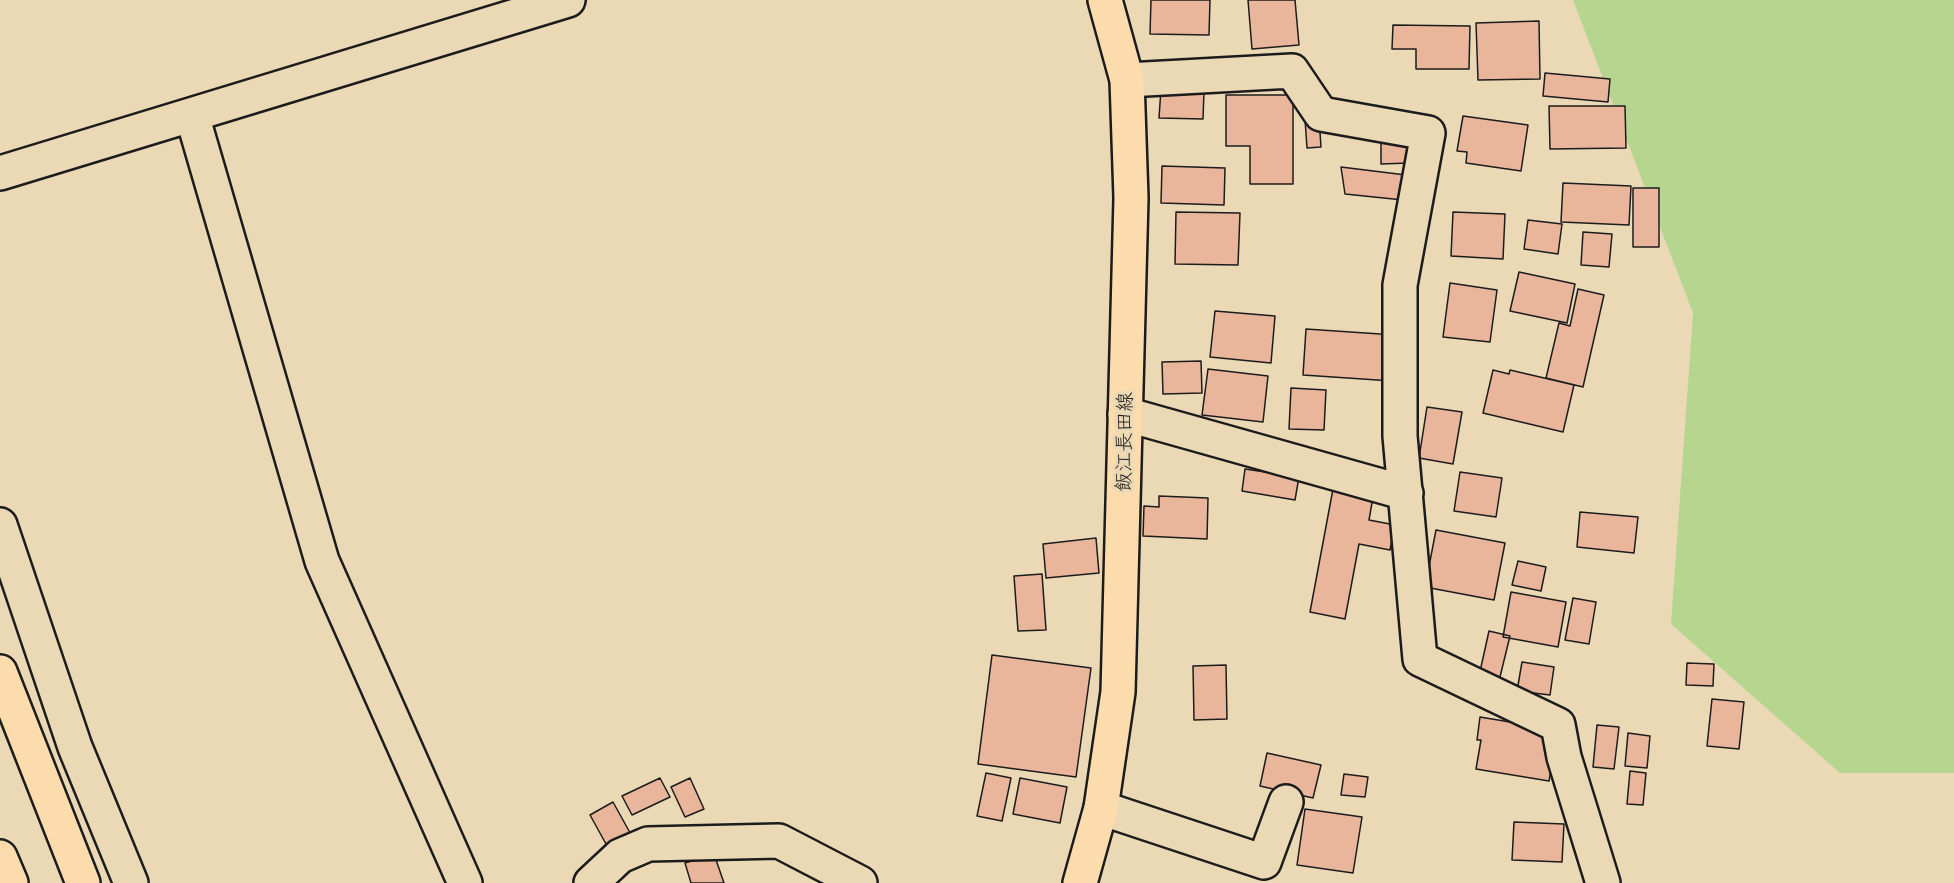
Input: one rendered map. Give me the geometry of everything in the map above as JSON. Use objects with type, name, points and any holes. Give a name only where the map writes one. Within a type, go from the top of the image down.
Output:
[{"type":"main road","name":"飯江長田線","points":[[1080,883],[1101,808],[1119,692],[1131,198],[1127,80],[1105,0]]},
{"type":"main road","points":[[0,672],[83,883]]},
{"type":"main road","points":[[0,857],[11,883]]},
{"type":"street","points":[[0,173],[568,0]]},
{"type":"street","points":[[1127,80],[1292,72],[1321,114],[1428,133],[1400,285],[1400,436],[1420,658],[1558,725],[1564,757],[1603,883]]},
{"type":"street","points":[[192,115],[322,561],[465,883]]},
{"type":"street","points":[[1125,414],[1406,493]]},
{"type":"street","points":[[0,525],[75,747],[131,883]]},
{"type":"street","points":[[1101,808],[1264,862],[1286,802]]},
{"type":"street","points":[[591,883],[620,856],[648,844],[779,841],[860,883]]},
{"type":"green space","points":[[1573,0],[1954,0],[1954,773],[1840,773],[1671,624],[1693,313]]},
{"type":"building","points":[[1151,0],[1210,0],[1209,35],[1150,34]]},
{"type":"building","points":[[1248,0],[1295,0],[1299,45],[1252,49]]},
{"type":"building","points":[[1539,21],[1540,79],[1478,80],[1476,23]]},
{"type":"building","points":[[1393,25],[1470,26],[1469,69],[1416,69],[1416,49],[1392,49]]},
{"type":"building","points":[[1545,73],[1610,79],[1608,102],[1543,96]]},
{"type":"building","points":[[1161,89],[1204,91],[1203,119],[1159,118]]},
{"type":"building","points":[[1226,95],[1293,95],[1293,184],[1250,184],[1250,146],[1226,146]]},
{"type":"building","points":[[1549,106],[1625,106],[1626,148],[1550,149]]},
{"type":"building","points":[[1463,116],[1528,125],[1521,171],[1466,163],[1467,152],[1457,151]]},
{"type":"building","points":[[1319,118],[1321,147],[1307,148],[1305,119]]},
{"type":"building","points":[[1409,134],[1409,163],[1381,164],[1381,135]]},
{"type":"building","points":[[1162,166],[1225,168],[1224,205],[1161,203]]},
{"type":"building","points":[[1341,167],[1406,175],[1403,200],[1345,194]]},
{"type":"building","points":[[1563,183],[1631,186],[1629,225],[1561,222]]},
{"type":"building","points":[[1633,188],[1659,188],[1659,247],[1633,247]]},
{"type":"building","points":[[1176,212],[1240,213],[1238,265],[1175,264]]},
{"type":"building","points":[[1453,212],[1505,214],[1503,259],[1451,256]]},
{"type":"building","points":[[1528,220],[1562,224],[1558,254],[1524,249]]},
{"type":"building","points":[[1583,232],[1612,234],[1609,267],[1581,265]]},
{"type":"building","points":[[1519,272],[1575,284],[1567,323],[1510,311]]},
{"type":"building","points":[[1450,283],[1497,290],[1490,342],[1443,337]]},
{"type":"building","points":[[1578,289],[1604,295],[1583,387],[1546,378],[1559,323],[1570,326]]},
{"type":"building","points":[[1215,311],[1275,316],[1271,363],[1210,357]]},
{"type":"building","points":[[1306,329],[1395,335],[1392,381],[1303,375]]},
{"type":"building","points":[[1201,361],[1202,393],[1163,394],[1162,362]]},
{"type":"building","points":[[1208,369],[1268,376],[1263,422],[1202,415]]},
{"type":"building","points":[[1493,370],[1509,374],[1510,370],[1574,385],[1563,432],[1483,413]]},
{"type":"building","points":[[1291,388],[1326,390],[1324,430],[1289,429]]},
{"type":"building","points":[[1427,407],[1462,412],[1453,464],[1419,458]]},
{"type":"building","points":[[1245,469],[1299,477],[1295,500],[1242,491]]},
{"type":"building","points":[[1460,472],[1502,478],[1496,517],[1454,511]]},
{"type":"building","points":[[1333,489],[1373,497],[1369,520],[1395,525],[1390,550],[1359,544],[1345,619],[1310,612]]},
{"type":"building","points":[[1159,496],[1208,498],[1207,539],[1143,536],[1144,506],[1159,507]]},
{"type":"building","points":[[1580,512],[1638,517],[1634,553],[1577,547]]},
{"type":"building","points":[[1436,530],[1505,543],[1494,600],[1425,587]]},
{"type":"building","points":[[1096,538],[1099,573],[1046,578],[1043,544]]},
{"type":"building","points":[[1518,561],[1546,567],[1541,591],[1512,585]]},
{"type":"building","points":[[1042,574],[1046,630],[1018,631],[1014,576]]},
{"type":"building","points":[[1511,592],[1566,602],[1558,647],[1503,637]]},
{"type":"building","points":[[1573,598],[1596,602],[1589,644],[1565,640]]},
{"type":"building","points":[[1489,631],[1510,636],[1499,681],[1479,676]]},
{"type":"building","points":[[992,655],[1091,668],[1076,777],[978,764]]},
{"type":"building","points":[[1522,662],[1554,667],[1550,695],[1517,691]]},
{"type":"building","points":[[1687,663],[1714,664],[1713,686],[1686,685]]},
{"type":"building","points":[[1226,665],[1227,719],[1194,720],[1193,666]]},
{"type":"building","points":[[1712,699],[1744,702],[1739,749],[1707,746]]},
{"type":"building","points":[[1480,717],[1558,730],[1549,781],[1476,769],[1481,740],[1477,740]]},
{"type":"building","points":[[1597,725],[1619,727],[1614,769],[1593,767]]},
{"type":"building","points":[[1628,733],[1650,736],[1647,768],[1625,766]]},
{"type":"building","points":[[1267,753],[1321,765],[1313,798],[1260,786]]},
{"type":"building","points":[[1630,771],[1646,773],[1643,805],[1627,804]]},
{"type":"building","points":[[986,773],[1011,778],[1002,821],[977,816]]},
{"type":"building","points":[[1344,774],[1368,777],[1365,797],[1341,795]]},
{"type":"building","points":[[660,778],[670,797],[632,815],[622,796]]},
{"type":"building","points":[[690,778],[704,809],[685,817],[671,787]]},
{"type":"building","points":[[1020,778],[1067,787],[1060,823],[1013,814]]},
{"type":"building","points":[[613,802],[634,840],[611,853],[590,815]]},
{"type":"building","points":[[1305,809],[1362,817],[1353,873],[1297,865]]},
{"type":"building","points":[[1514,822],[1564,824],[1562,862],[1512,860]]},
{"type":"building","points":[[714,854],[724,883],[691,883],[685,863]]}]
